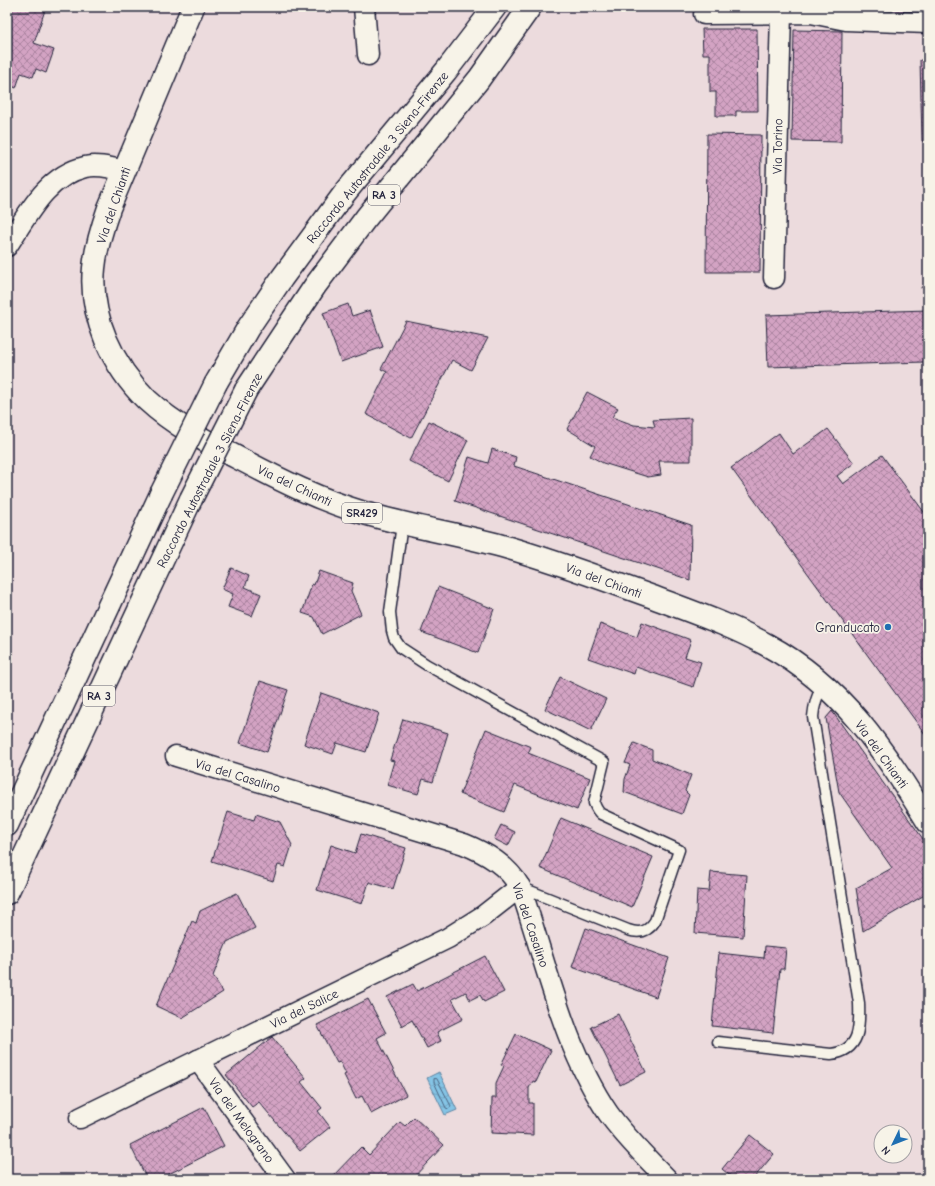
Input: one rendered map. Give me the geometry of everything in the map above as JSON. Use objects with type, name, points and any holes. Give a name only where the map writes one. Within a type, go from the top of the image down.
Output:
[{"type":"main road","name":"Via del Chianti","points":[[193,7],[109,208],[99,241],[94,267],[94,292],[99,318],[109,347],[118,363],[148,400],[180,425],[220,448],[272,475],[320,497],[359,512],[402,524],[480,541],[546,559],[719,622],[768,645],[792,660],[823,684],[844,703],[882,751],[928,822]]},
{"type":"main road","name":"Raccordo Autostradale 3 Siena-Firenze","points":[[7,825],[161,494],[216,383],[248,328],[344,194],[446,71],[495,7]]},
{"type":"main road","name":"Raccordo Autostradale 3 Siena-Firenze","points":[[7,893],[191,499],[246,390],[315,286],[366,218],[479,79],[530,7]]},
{"type":"street","points":[[364,7],[368,56]]},
{"type":"street","name":"Via Torino","points":[[774,278],[781,13]]},
{"type":"street","points":[[704,14],[817,13],[839,19],[854,14],[928,23]]},
{"type":"street","points":[[7,246],[41,196],[61,178],[69,173],[85,167],[101,166],[124,171]]},
{"type":"street","name":"Via del Casalino","points":[[176,756],[464,844],[486,854],[511,874],[520,886],[555,996],[584,1070],[600,1099],[624,1134],[667,1179]]},
{"type":"street","name":"Via del Salice","points":[[80,1118],[448,938],[483,916],[520,886]]},
{"type":"street","name":"Via del Melograno","points":[[198,1060],[285,1179]]},
{"type":"lane","points":[[402,524],[390,612],[394,638],[401,648],[426,665],[604,762],[594,803],[598,812],[679,850],[655,921],[646,931],[634,932],[628,930],[520,886]]},
{"type":"lane","points":[[718,1042],[831,1054],[840,1053],[847,1050],[857,1036],[860,1016],[859,1003],[813,717],[815,701],[823,684]]},
{"type":"path","points":[[921,287],[928,293]]},
{"type":"water","points":[[439,1072],[457,1110],[445,1115],[427,1078]]},
{"type":"building","points":[[7,7],[46,7],[34,43],[54,50],[46,73],[36,69],[33,77],[21,73],[16,88],[7,84]]},
{"type":"building","points":[[871,7],[916,7],[916,12],[871,12]]},
{"type":"building","points":[[702,29],[757,29],[758,111],[736,111],[736,116],[716,116],[716,92],[710,92],[710,54],[703,54]]},
{"type":"building","points":[[794,30],[842,31],[841,142],[792,141]]},
{"type":"building","points":[[920,60],[928,60],[928,141],[922,141]]},
{"type":"building","points":[[707,134],[761,135],[760,272],[706,272]]},
{"type":"building","points":[[348,304],[352,316],[370,310],[383,347],[341,362],[323,313]]},
{"type":"building","points":[[928,310],[928,366],[924,362],[768,367],[766,315]]},
{"type":"building","points":[[406,321],[488,338],[471,370],[452,360],[411,438],[366,414],[387,372],[381,369]]},
{"type":"building","points":[[587,392],[618,408],[612,417],[634,425],[655,427],[653,420],[691,418],[691,461],[659,461],[661,475],[648,477],[603,463],[590,456],[595,446],[567,429]]},
{"type":"building","points":[[429,421],[468,440],[448,481],[409,461]]},
{"type":"building","name":"Granducato","points":[[828,429],[854,463],[837,476],[843,484],[882,455],[927,516],[928,515],[928,738],[731,468],[779,433],[793,454]]},
{"type":"building","points":[[492,449],[516,457],[514,466],[691,525],[690,580],[455,501],[469,457],[488,463]]},
{"type":"building","points":[[231,568],[249,576],[245,587],[261,594],[252,616],[228,607],[233,594],[222,589]]},
{"type":"building","points":[[319,571],[353,583],[351,591],[361,614],[322,634],[314,617],[302,613],[312,584],[314,585]]},
{"type":"building","points":[[438,587],[494,609],[478,653],[421,632]]},
{"type":"building","points":[[642,622],[691,640],[685,657],[701,662],[693,687],[636,667],[634,674],[588,658],[600,624],[637,637]]},
{"type":"building","points":[[560,677],[606,699],[591,731],[545,709]]},
{"type":"building","points":[[260,681],[288,690],[267,752],[240,743]]},
{"type":"building","points":[[321,693],[379,713],[366,752],[337,743],[333,754],[304,744]]},
{"type":"building","points":[[832,711],[928,846],[928,893],[863,931],[856,888],[892,868],[839,792],[826,718]]},
{"type":"building","points":[[403,719],[448,733],[433,782],[423,779],[418,794],[387,785],[394,761],[390,760]]},
{"type":"building","points":[[486,729],[531,747],[528,753],[590,778],[577,810],[515,785],[504,812],[460,794]]},
{"type":"building","points":[[634,743],[652,750],[652,759],[691,775],[685,791],[689,795],[682,814],[624,792],[625,779],[630,765],[625,763]]},
{"type":"building","points":[[228,812],[254,820],[256,814],[280,822],[292,845],[285,867],[278,865],[273,881],[212,861]]},
{"type":"building","points":[[561,818],[653,857],[632,907],[540,868]]},
{"type":"building","points":[[501,825],[515,832],[508,846],[494,839]]},
{"type":"building","points":[[361,834],[406,848],[393,889],[369,882],[362,904],[317,890],[331,845],[355,853]]},
{"type":"building","points":[[711,872],[747,875],[743,937],[695,933],[697,890],[709,891]]},
{"type":"building","points":[[237,893],[255,928],[227,942],[213,976],[223,992],[182,1018],[156,1006],[192,921],[196,923],[200,911]]},
{"type":"building","points":[[586,928],[669,958],[656,997],[572,967]]},
{"type":"building","points":[[765,946],[786,948],[784,969],[780,969],[773,1033],[712,1026],[719,953],[764,958]]},
{"type":"building","points":[[485,956],[504,992],[484,1002],[480,995],[470,1000],[466,992],[452,999],[463,1019],[437,1032],[441,1041],[427,1048],[412,1020],[402,1026],[387,997],[413,984],[417,991]]},
{"type":"building","points":[[368,999],[386,1033],[377,1038],[406,1095],[371,1114],[362,1096],[356,1099],[344,1075],[346,1074],[340,1062],[337,1063],[317,1025]]},
{"type":"building","points":[[618,1014],[646,1072],[620,1085],[591,1027]]},
{"type":"building","points":[[516,1034],[551,1050],[536,1082],[533,1081],[529,1088],[529,1103],[533,1103],[533,1135],[491,1133],[492,1098],[496,1098],[496,1083],[504,1066],[501,1065]]},
{"type":"building","points":[[272,1037],[306,1078],[301,1082],[322,1108],[318,1111],[330,1127],[300,1151],[259,1102],[252,1107],[226,1075]]},
{"type":"building","points":[[204,1107],[224,1146],[159,1179],[147,1179],[130,1145]]},
{"type":"building","points":[[414,1117],[444,1145],[412,1179],[330,1179],[361,1147],[369,1155],[400,1122],[405,1126]]},
{"type":"building","points":[[750,1135],[774,1154],[753,1179],[734,1179],[722,1169]]},
{"type":"place","name":"Granducato","points":[[888,627]]}]
